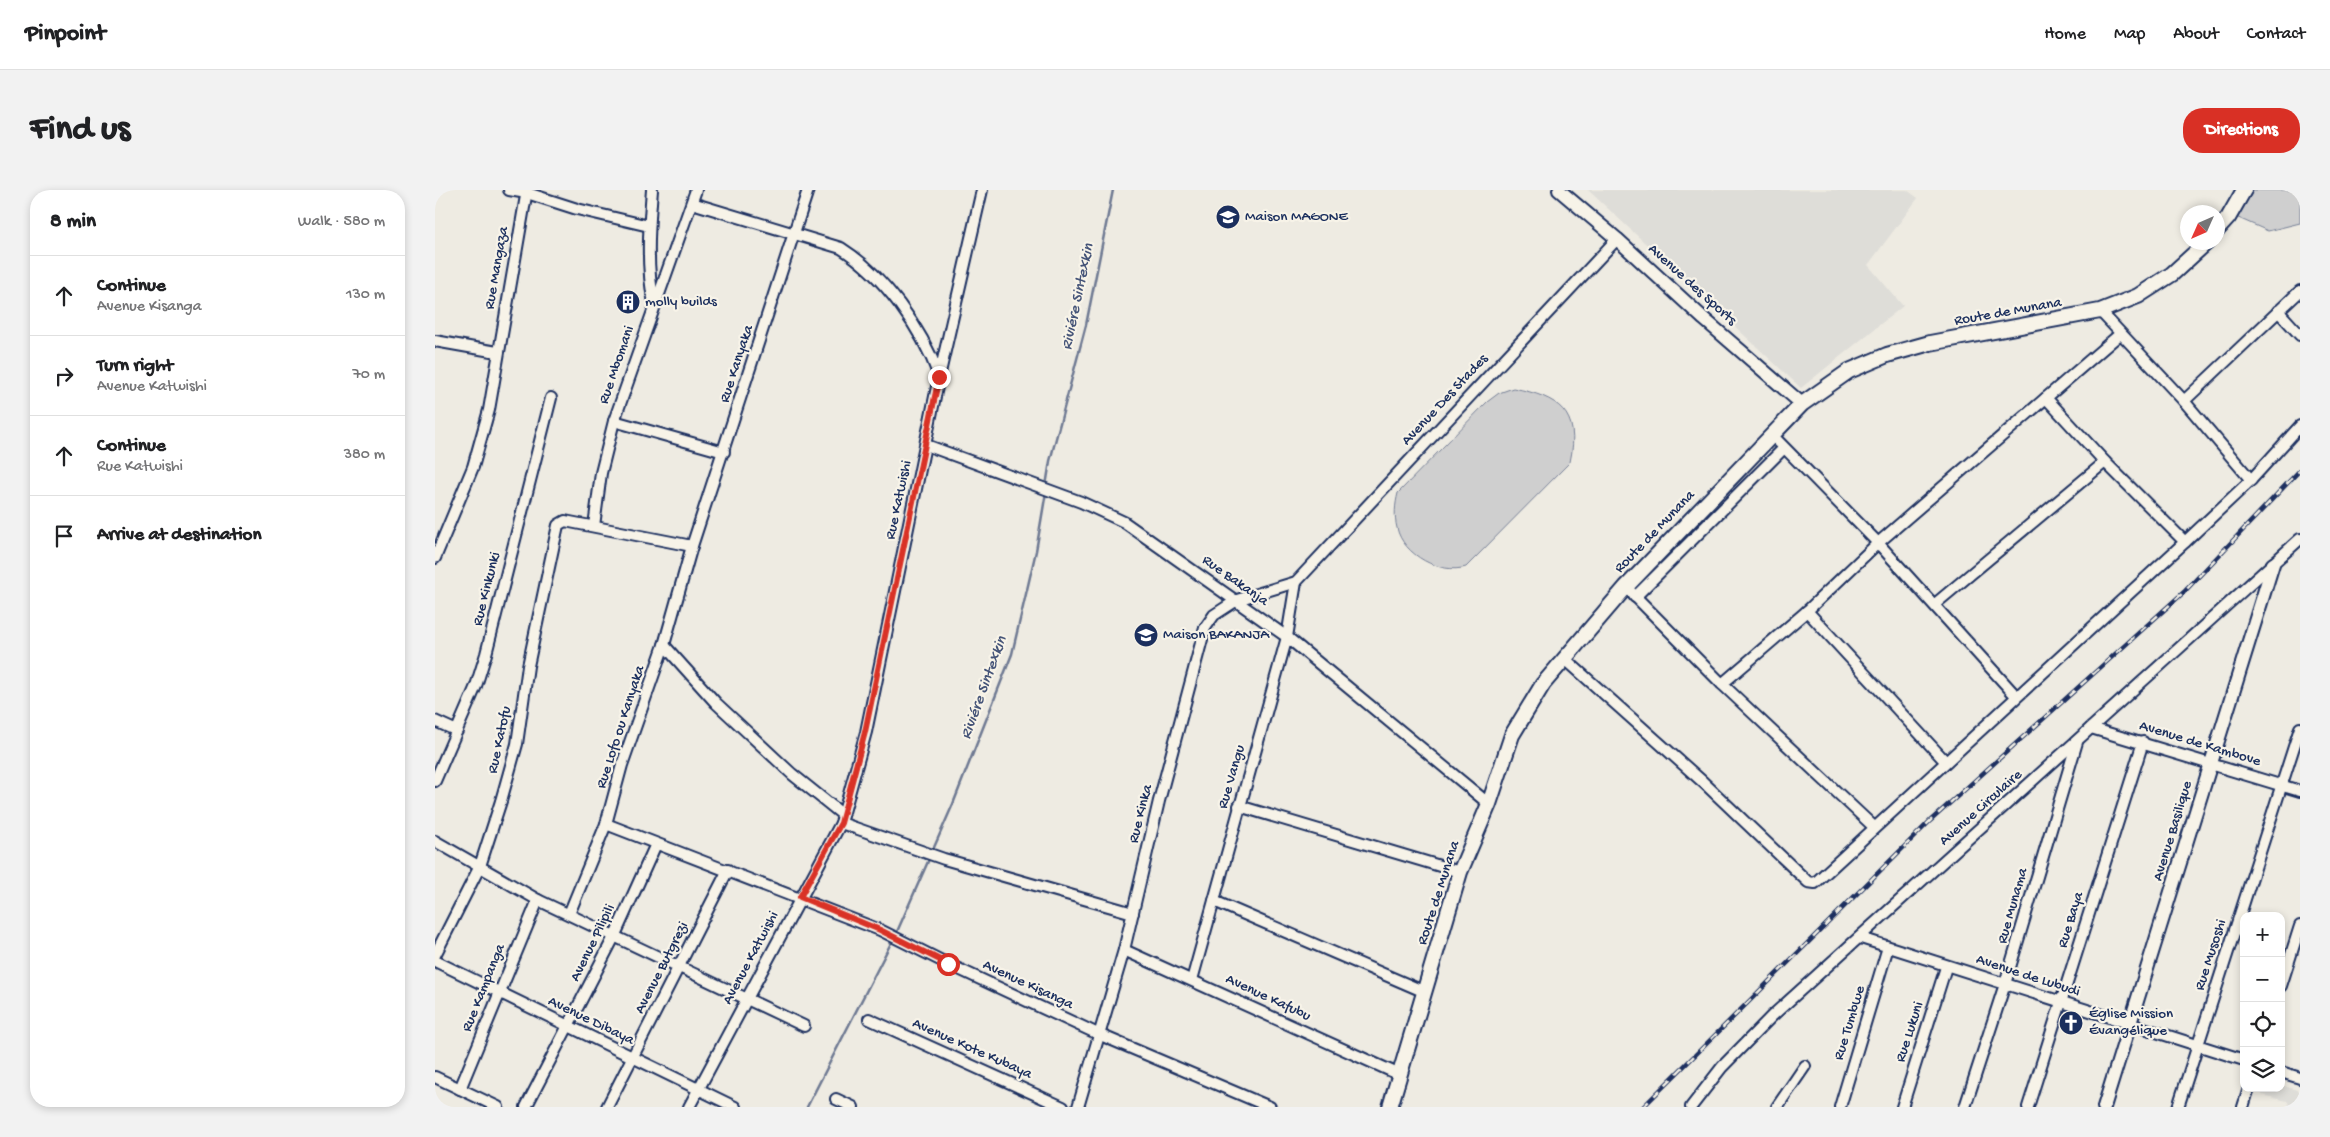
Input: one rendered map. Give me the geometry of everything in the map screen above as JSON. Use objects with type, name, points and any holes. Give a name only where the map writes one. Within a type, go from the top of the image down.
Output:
[{"type":"main road","points":[[2225,221],[2244,190]]},
{"type":"main road","name":"Route de Munana","points":[[1390,1107],[1460,872],[1489,804],[1512,735],[1531,701],[1564,658],[1631,592],[1772,435],[1802,404],[1849,371],[1887,355],[1930,342],[2100,312],[2138,296],[2172,274],[2198,250]]},
{"type":"street","points":[[509,190],[527,191],[577,209],[649,226]]},
{"type":"street","points":[[652,190],[649,226],[649,282],[655,304]]},
{"type":"street","name":"Rue Mbomani","points":[[594,526],[601,473],[613,421],[696,190]]},
{"type":"street","name":"Rue Kanyaka","points":[[692,546],[808,190]]},
{"type":"street","name":"Rue Katwishi","points":[[842,819],[865,732],[939,377],[982,190]]},
{"type":"street","name":"Avenue des Sports","points":[[1559,190],[1617,239],[1704,319],[1802,404]]},
{"type":"street","name":"Rue Mangaza","points":[[435,558],[473,467],[489,410],[497,352],[527,191]]},
{"type":"street","points":[[692,203],[841,248],[860,262],[883,285],[925,340],[939,377]]},
{"type":"street","name":"Avenue Des Stades","points":[[1296,582],[1617,239]]},
{"type":"street","points":[[2184,401],[2300,292]]},
{"type":"street","points":[[2279,311],[2300,335]]},
{"type":"street","points":[[2100,312],[2184,401],[2251,480]]},
{"type":"street","points":[[1722,684],[1807,610],[1878,543],[2120,334]]},
{"type":"street","points":[[435,341],[497,352]]},
{"type":"street","name":"Rue Kinkunki","points":[[435,781],[457,731],[486,654],[551,398]]},
{"type":"street","points":[[2046,398],[2105,462],[2185,542]]},
{"type":"street","points":[[613,421],[724,452]]},
{"type":"street","points":[[1564,658],[1703,782],[1808,882],[1815,883],[2251,480],[2300,426]]},
{"type":"street","points":[[1772,435],[1878,543],[2016,696]]},
{"type":"street","name":"Rue Bakanja","points":[[926,445],[1124,522],[1287,636],[1489,804]]},
{"type":"street","points":[[1784,448],[1631,592],[1722,684],[1875,827]]},
{"type":"street","points":[[1935,604],[2105,462]]},
{"type":"street","name":"Rue Katofu","points":[[435,955],[480,866],[517,744],[528,666],[558,525],[565,521],[594,526]]},
{"type":"street","points":[[594,526],[692,546]]},
{"type":"street","name":"Avenue Circulaire","points":[[1691,1107],[1722,1067],[1772,1016],[1861,938],[2300,539]]},
{"type":"street","name":"Rue Lofo ou Kanyaka","points":[[569,914],[606,824],[622,765],[664,645],[692,546]]},
{"type":"street","name":"Avenue Basilique","points":[[2104,1107],[2273,564]]},
{"type":"street","name":"Rue Kinka","points":[[1078,1107],[1124,950],[1159,801],[1205,628],[1215,615],[1237,600],[1296,582]]},
{"type":"street","name":"Rue Vangu","points":[[1192,980],[1287,636],[1296,582]]},
{"type":"street","points":[[1807,610],[1945,761]]},
{"type":"street","points":[[664,645],[716,703],[842,819],[953,861],[1133,914]]},
{"type":"street","points":[[435,721],[457,731]]},
{"type":"street","name":"Avenue de Kambove","points":[[2091,728],[2211,762],[2300,791]]},
{"type":"street","name":"Rue Musoshi","points":[[2178,1107],[2300,728]]},
{"type":"street","name":"Rue Munama","points":[[1965,1107],[2005,984],[2077,741]]},
{"type":"street","name":"Rue Baya","points":[[2028,1107],[2143,742]]},
{"type":"street","points":[[1239,806],[1460,872]]},
{"type":"street","name":"Avenue Katwishi","points":[[689,1107],[842,819]]},
{"type":"street","name":"Avenue Kisanga","points":[[606,824],[800,897],[880,930],[1098,1034],[1270,1107]]},
{"type":"street","points":[[435,841],[537,900],[615,935],[680,968],[804,1026]]},
{"type":"street","name":"Avenue Pilipili","points":[[526,1107],[615,935],[656,844]]},
{"type":"street","name":"Avenue Butgrezi","points":[[607,1107],[680,968],[728,870]]},
{"type":"street","name":"Rue Kampanga","points":[[460,1089],[537,900]]},
{"type":"street","points":[[1214,901],[1425,992]]},
{"type":"street","points":[[2285,973],[2300,926]]},
{"type":"street","name":"Avenue de Lubudi","points":[[1861,938],[1946,967],[2240,1059]]},
{"type":"street","name":"Rue Tumbwe","points":[[1840,1107],[1888,948]]},
{"type":"street","name":"Avenue Kafubu","points":[[1124,950],[1399,1075]]},
{"type":"street","name":"Avenue Dibaya","points":[[435,961],[735,1107]]},
{"type":"street","name":"Rue Lukuni","points":[[1901,1107],[1946,967]]},
{"type":"street","name":"Avenue Kote Kubaya","points":[[869,1019],[1063,1107]]},
{"type":"street","points":[[1777,1107],[1805,1066]]},
{"type":"street","points":[[2285,1073],[2300,1078]]},
{"type":"street","points":[[435,1077],[498,1107]]},
{"type":"street","points":[[1702,1107],[1709,1085]]},
{"type":"street","points":[[2243,1107],[2248,1092]]},
{"type":"street","points":[[836,1099],[853,1107]]},
{"type":"shaded area","points":[[1588,190],[1907,190],[1918,198],[1868,265],[1903,306],[1801,388]]},
{"type":"shaded area","points":[[2251,190],[2300,190],[2300,223],[2268,231],[2236,217]]},
{"type":"shaded area","points":[[1513,388],[1543,396],[1563,410],[1569,419],[1572,431],[1573,445],[1570,462],[1466,567],[1446,568],[1424,561],[1407,547],[1397,528],[1395,515],[1398,493],[1487,402],[1499,393]]},
{"type":"shaded area","points":[[2285,1086],[2300,1091],[2300,1107],[2288,1107],[2287,1101],[2262,1095],[2263,1092],[2285,1092]]},
{"type":"waterway","name":"Riviére Sintexkin","points":[[1046,486],[1050,461],[1086,325],[1113,190]]},
{"type":"waterway","name":"Riviére Sintexkin","points":[[932,852],[1012,654],[1036,551],[1046,492]]},
{"type":"waterway","name":"Riviére Sintexkin","points":[[896,934],[930,857]]},
{"type":"waterway","name":"Riviére Sintexkin","points":[[807,1107],[893,939]]},
{"type":"railway","points":[[1643,1107],[1930,821],[2184,592],[2300,470]]},
{"type":"place","name":"Maison MAGONE","points":[[1228,217]]},
{"type":"place","name":"molly builds","points":[[628,302]]},
{"type":"place","name":"Maison BAKANJA","points":[[1146,635]]},
{"type":"place","name":"Église Mission Évangélique","points":[[2071,1023]]},
{"type":"route","points":[[939,377],[865,732],[841,823],[800,897],[880,930],[948,964]]}]
